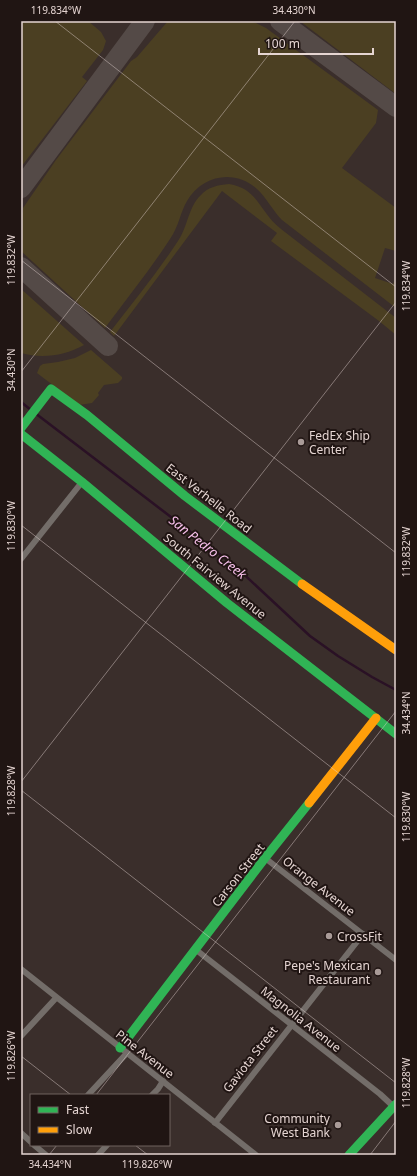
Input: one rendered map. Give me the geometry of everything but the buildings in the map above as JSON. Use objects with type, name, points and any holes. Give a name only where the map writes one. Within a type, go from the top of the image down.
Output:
[{"type":"street","name":"East Verhelle Road","points":[[24,425],[51,389],[99,425],[185,496],[286,573],[396,650]]},
{"type":"street","name":"South Fairview Avenue","points":[[21,434],[82,482],[227,603],[396,734]]},
{"type":"street","points":[[21,560],[82,482]]},
{"type":"street","name":"Carson Street","points":[[123,1050],[195,949],[376,718]]},
{"type":"street","name":"Orange Avenue","points":[[265,858],[396,960]]},
{"type":"street","name":"Gaviota Street","points":[[215,1123],[363,934]]},
{"type":"street","name":"Magnolia Avenue","points":[[195,949],[395,1106]]},
{"type":"street","name":"Pine Avenue","points":[[21,970],[256,1155]]},
{"type":"street","points":[[21,1036],[56,998]]},
{"type":"street","points":[[89,1094],[123,1050]]},
{"type":"street","points":[[153,1094],[163,1081]]},
{"type":"street","points":[[349,1155],[395,1106]]},
{"type":"street","points":[[21,1133],[30,1141]]},
{"type":"street","points":[[37,1146],[46,1155]]},
{"type":"street","points":[[98,1155],[106,1146]]},
{"type":"shaded area","points":[[21,21],[88,21],[101,32],[106,41],[103,50],[82,77],[87,81],[21,167]]},
{"type":"shaded area","points":[[168,21],[248,21],[256,23],[266,28],[378,110],[376,123],[342,168],[396,208],[396,251],[385,248],[375,278],[393,284],[396,278],[396,308],[282,220],[257,189],[239,179],[229,177],[210,181],[201,185],[193,192],[187,201],[170,239],[105,328],[21,251],[21,214],[23,212],[23,208],[56,160],[131,61],[137,57]]},
{"type":"shaded area","points":[[300,21],[396,21],[396,94]]},
{"type":"shaded area","points":[[229,184],[242,188],[251,194],[279,227],[396,318],[396,335],[271,241],[277,233],[222,191],[114,336],[110,332],[178,241],[184,230],[193,205],[204,192],[210,188]]},
{"type":"shaded area","points":[[21,289],[84,345],[61,354],[37,356],[21,353]]},
{"type":"shaded area","points":[[91,350],[122,377],[118,383],[104,385],[98,393],[99,395],[92,403],[79,405],[37,373],[40,366],[43,364],[75,358]]},
{"type":"waterway","name":"San Pedro Creek","points":[[21,402],[31,410]]},
{"type":"waterway","name":"San Pedro Creek","points":[[35,413],[235,566],[310,636],[338,656],[396,690]]},
{"type":"taxiway","points":[[21,188],[145,21]]},
{"type":"taxiway","points":[[280,21],[396,107]]},
{"type":"taxiway","points":[[21,267],[108,346]]},
{"type":"traffic: fast","points":[[21,428],[51,389],[87,415],[185,496],[302,584]]},
{"type":"traffic: fast","points":[[21,434],[82,482],[227,603],[396,734]]},
{"type":"traffic: fast","points":[[120,1048],[265,858],[309,803]]},
{"type":"traffic: fast","points":[[349,1155],[396,1104]]},
{"type":"traffic: slow","points":[[302,584],[396,650]]},
{"type":"traffic: slow","points":[[309,803],[376,718]]},
{"type":"place","name":"FedEx Ship Center","points":[[301,442]]},
{"type":"place","name":"CrossFit","points":[[329,936]]},
{"type":"place","name":"Pepe's Mexican Restaurant","points":[[378,972]]},
{"type":"place","name":"Community West Bank","points":[[338,1125]]}]
